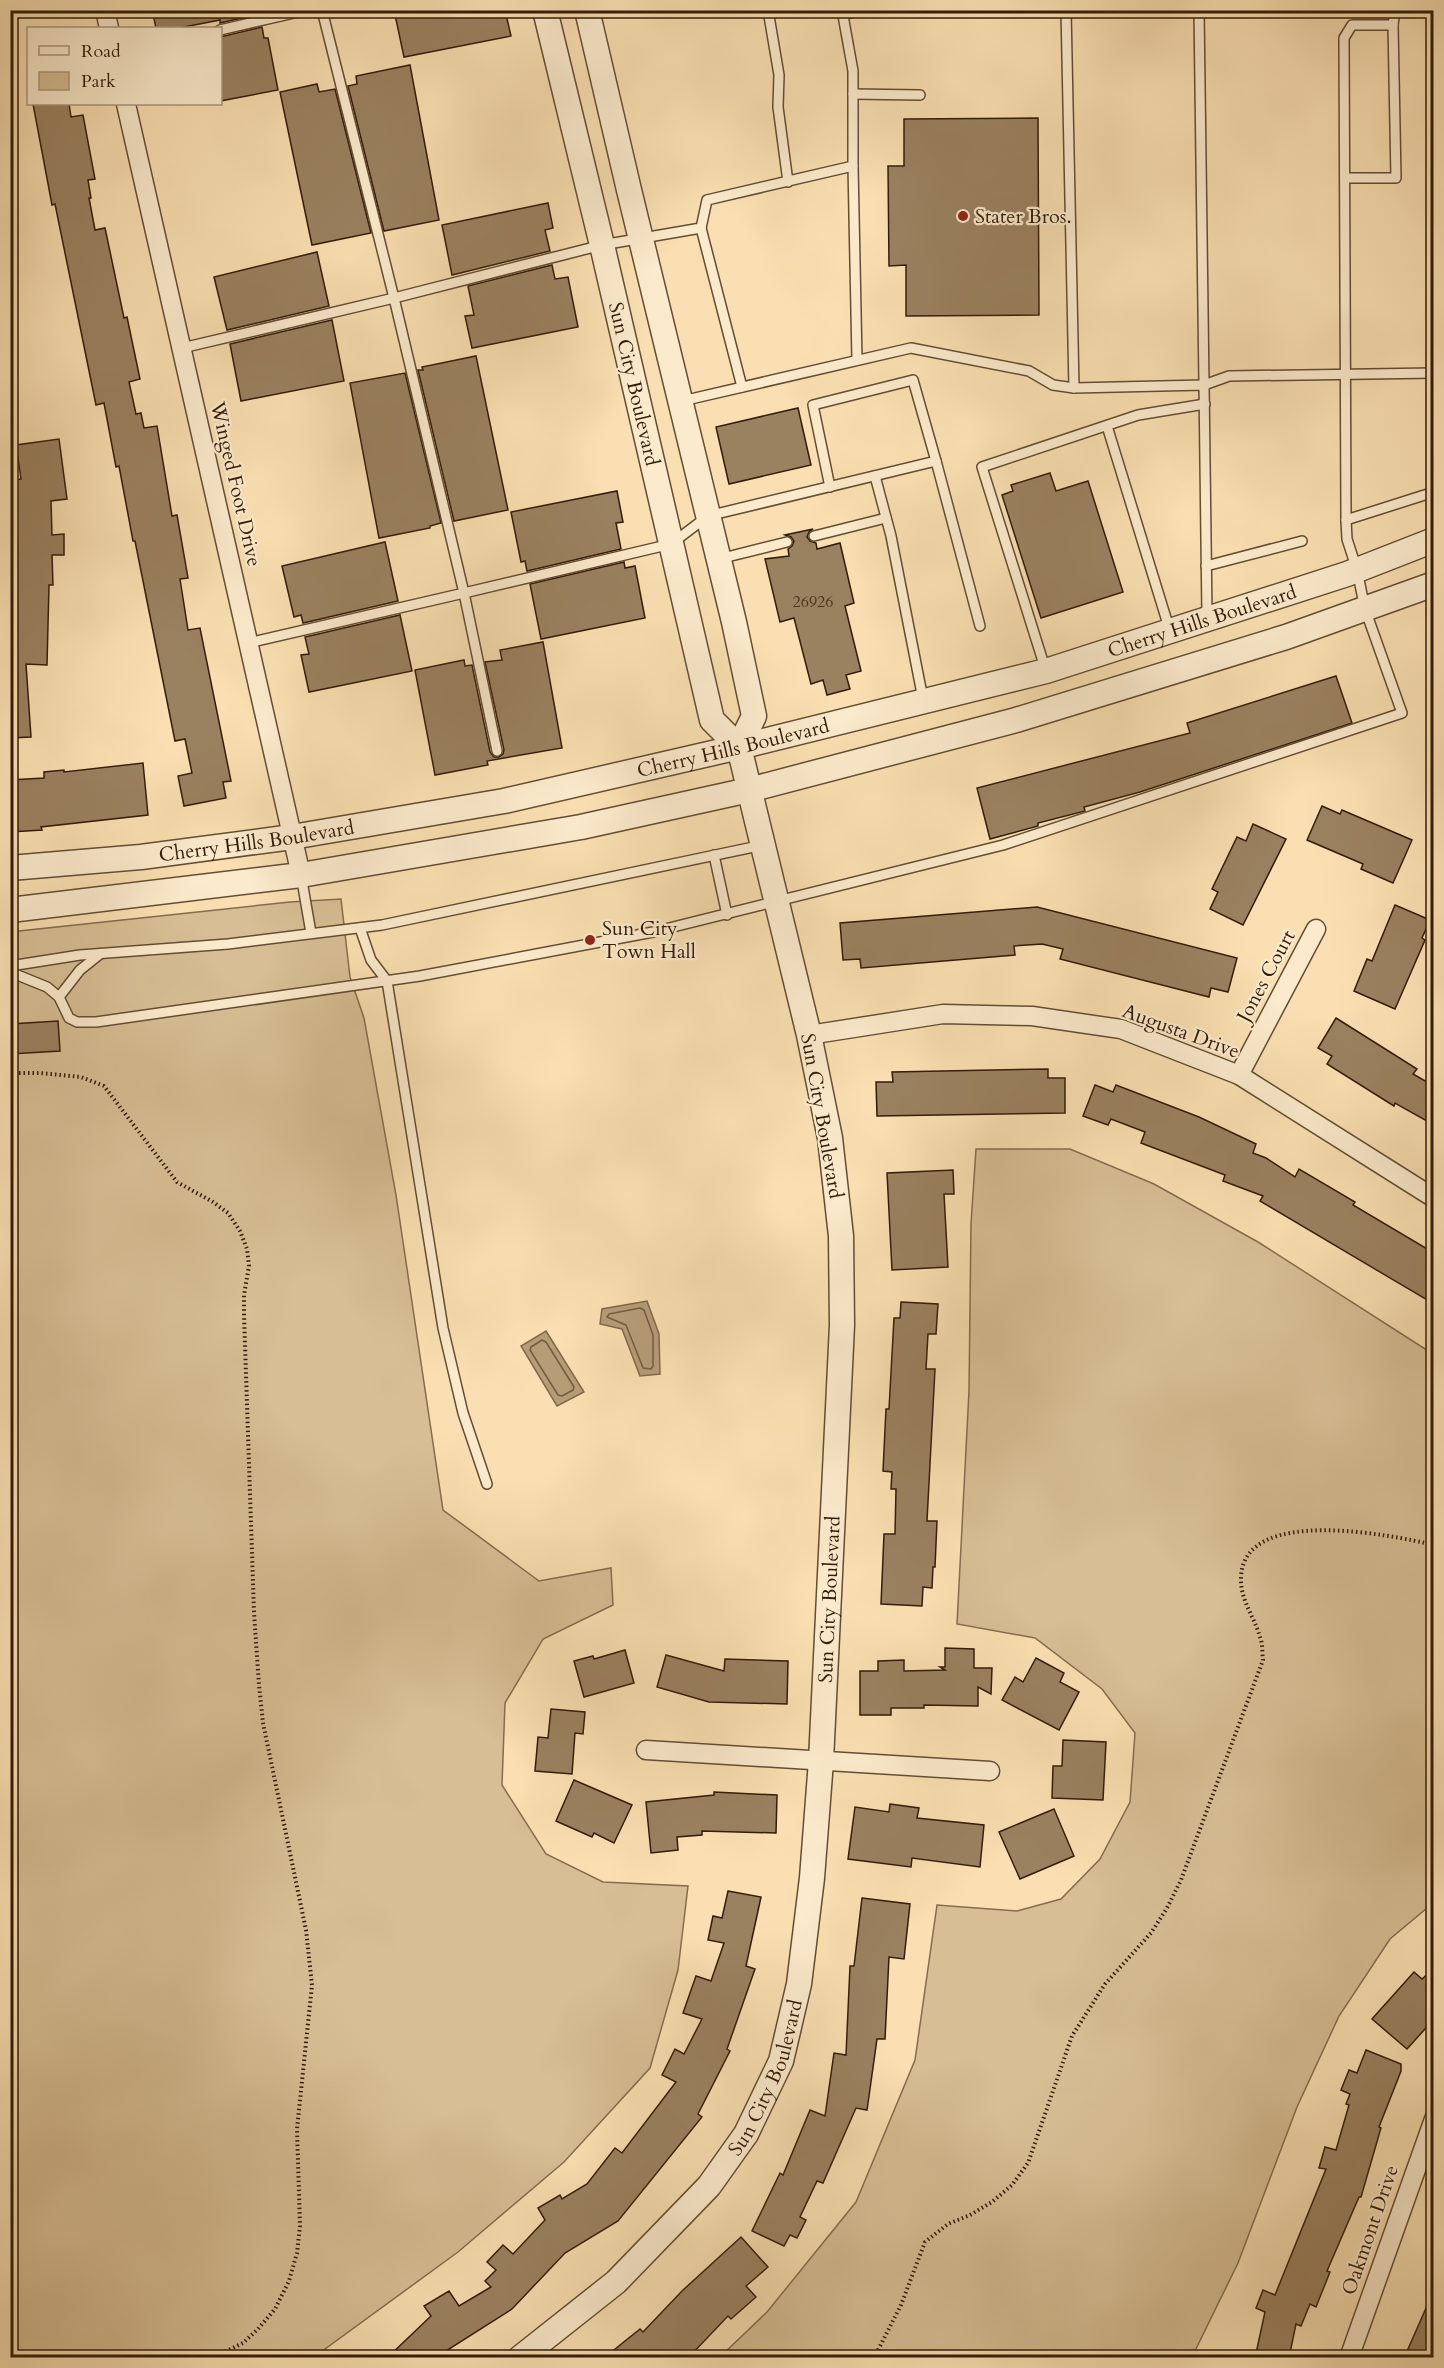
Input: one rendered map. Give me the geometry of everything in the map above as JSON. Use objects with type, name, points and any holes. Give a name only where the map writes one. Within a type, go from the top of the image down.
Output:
[{"type":"street","points":[[105,10],[109,27]]},
{"type":"street","name":"Sun City Boulevard","points":[[520,2358],[616,2282],[709,2186],[746,2134],[781,2061],[800,1984],[812,1878],[821,1761],[842,1325],[841,1236],[830,1138],[809,1035],[739,747],[712,720],[545,10]]},
{"type":"street","name":"Sun City Boulevard","points":[[587,10],[719,560],[754,717],[739,747]]},
{"type":"street","name":"Winged Foot Drive","points":[[126,105],[301,875]]},
{"type":"street","name":"Cherry Hills Boulevard","points":[[10,868],[141,857],[292,837],[504,801],[739,747],[1046,671],[1357,570],[1434,540]]},
{"type":"street","name":"Cherry Hills Boulevard","points":[[10,910],[119,899],[301,875],[581,827],[749,790],[1016,720],[1286,637],[1434,584]]},
{"type":"street","name":"Jones Court","points":[[1239,1075],[1316,929]]},
{"type":"street","name":"Augusta Drive","points":[[809,1035],[943,1014],[1032,1016],[1121,1029],[1239,1075],[1434,1198]]},
{"type":"street","points":[[645,1750],[990,1771]]},
{"type":"street","name":"Oakmont Drive","points":[[1349,2358],[1434,2119]]},
{"type":"lane","points":[[222,30],[307,10]]},
{"type":"lane","points":[[322,10],[464,593],[497,751]]},
{"type":"lane","points":[[768,10],[779,75],[778,107],[788,182]]},
{"type":"lane","points":[[858,360],[853,71],[842,13],[860,10]]},
{"type":"lane","points":[[1066,10],[1074,388]]},
{"type":"lane","points":[[1199,10],[1207,619]]},
{"type":"lane","points":[[1345,178],[1396,178],[1395,10]]},
{"type":"lane","points":[[10,972],[47,987],[59,997],[69,1018],[77,1022],[96,1022],[387,981],[653,932],[1003,845],[1402,713],[1365,609],[1357,570],[1347,539],[1346,520],[1344,38],[1352,25],[1394,25]]},
{"type":"lane","points":[[853,94],[920,95]]},
{"type":"lane","points":[[742,387],[701,228],[707,200],[853,166]]},
{"type":"lane","points":[[182,348],[394,298],[602,245],[701,228]]},
{"type":"lane","points":[[680,401],[911,348],[1029,371],[1053,385],[1074,388],[1204,385],[1229,376],[1434,373]]},
{"type":"lane","points":[[830,487],[813,405],[914,380],[980,626]]},
{"type":"lane","points":[[1046,671],[982,467],[1138,415],[1205,404]]},
{"type":"lane","points":[[1107,426],[1170,631]]},
{"type":"lane","points":[[248,642],[671,544],[708,516],[936,461]]},
{"type":"lane","points":[[875,476],[886,518],[923,701]]},
{"type":"lane","points":[[1346,520],[1434,492]]},
{"type":"lane","points":[[814,536],[886,518]]},
{"type":"lane","points":[[1206,566],[1302,541]]},
{"type":"lane","points":[[719,560],[787,542]]},
{"type":"lane","points":[[10,966],[100,954],[228,944],[382,925],[763,845]]},
{"type":"lane","points":[[714,855],[727,915]]},
{"type":"lane","points":[[301,875],[311,933]]},
{"type":"lane","points":[[360,928],[371,960],[387,981],[442,1328],[463,1413],[487,1484]]},
{"type":"lane","points":[[59,997],[80,970],[100,954]]},
{"type":"path","points":[[10,1073],[81,1077],[104,1086],[177,1182],[228,1213],[240,1231],[247,1249],[249,1266],[244,1295],[244,1327],[254,1613],[259,1685],[263,1723],[306,1930],[312,1985],[297,2129],[300,2226],[297,2253],[289,2281],[276,2309],[243,2343],[212,2358]]},
{"type":"path","points":[[874,2358],[901,2305],[925,2242],[948,2224],[992,2202],[1012,2185],[1028,2163],[1071,2036],[1105,1984],[1150,1933],[1167,1908],[1181,1880],[1263,1660],[1261,1640],[1240,1590],[1245,1557],[1264,1542],[1314,1529],[1348,1530],[1395,1536],[1434,1545]]},
{"type":"green space","points":[[341,899],[350,977],[364,1018],[396,1195],[443,1510],[539,1581],[611,1568],[613,1605],[543,1639],[505,1703],[502,1785],[546,1854],[603,1882],[688,1886],[678,1970],[650,2068],[564,2162],[458,2252],[314,2357],[11,2357],[10,932],[290,902]]},
{"type":"green space","points":[[976,1149],[1070,1149],[1154,1184],[1258,1242],[1433,1354],[1433,1903],[1390,1939],[1339,2016],[1297,2107],[1238,2263],[1192,2357],[720,2357],[767,2312],[856,2202],[915,2060],[937,1905],[1017,1911],[1061,1899],[1100,1859],[1130,1802],[1135,1733],[1102,1689],[1035,1638],[957,1624],[969,1391],[971,1224]]},
{"type":"water","points":[[647,1301],[659,1334],[660,1374],[640,1376],[622,1329],[600,1324],[602,1309]]},
{"type":"water","points":[[546,1331],[584,1392],[557,1406],[521,1346]]},
{"type":"building","points":[[152,10],[259,10],[259,14],[220,23],[220,20],[184,27],[156,27]]},
{"type":"building","points":[[394,10],[505,10],[511,36],[404,57]]},
{"type":"building","points":[[262,27],[264,38],[268,38],[278,90],[222,101],[222,37]]},
{"type":"building","points":[[410,65],[439,220],[384,231],[348,86],[357,84],[356,76]]},
{"type":"building","points":[[317,84],[319,92],[335,89],[371,233],[312,245],[280,92]]},
{"type":"building","points":[[33,105],[69,105],[71,117],[83,115],[95,179],[88,180],[95,230],[105,228],[124,318],[127,317],[140,379],[129,382],[136,414],[141,413],[144,428],[157,426],[172,516],[177,515],[188,578],[180,579],[188,630],[200,628],[231,781],[223,782],[226,798],[184,806],[178,776],[192,773],[185,739],[175,741],[119,466],[116,467],[104,403],[96,405],[55,204],[52,205]]},
{"type":"building","name":"Stater Bros.","points":[[1038,118],[1039,315],[906,316],[906,265],[889,266],[888,166],[904,166],[904,119]]},
{"type":"building","points":[[548,203],[553,228],[545,230],[550,251],[452,275],[442,225]]},
{"type":"building","points":[[317,252],[329,306],[227,330],[214,277]]},
{"type":"building","points":[[552,265],[555,279],[568,277],[578,327],[472,348],[465,316],[474,315],[468,286]]},
{"type":"building","points":[[332,320],[344,381],[241,401],[230,344]]},
{"type":"building","points":[[476,356],[508,510],[454,521],[418,370],[423,370],[422,367]]},
{"type":"building","points":[[405,373],[441,523],[430,526],[430,528],[379,538],[350,383]]},
{"type":"building","points":[[798,408],[811,465],[729,484],[716,427]]},
{"type":"building","points":[[59,439],[67,499],[51,501],[52,535],[64,534],[64,555],[52,555],[53,585],[49,585],[47,665],[26,664],[31,737],[10,738],[10,600],[17,601],[15,553],[10,553],[10,480],[21,479],[16,445]]},
{"type":"building","points":[[1050,473],[1056,491],[1088,481],[1123,592],[1041,618],[1002,495],[1013,491],[1011,485]]},
{"type":"building","points":[[617,491],[623,522],[616,523],[621,549],[527,571],[525,561],[521,562],[511,512]]},
{"type":"building","points":[[813,529],[807,537],[816,543],[817,549],[840,543],[854,603],[845,606],[861,671],[846,675],[850,689],[827,695],[823,680],[811,684],[794,618],[780,622],[765,559],[789,556],[788,549],[794,541],[785,535]]},
{"type":"building","points":[[385,542],[398,601],[303,623],[301,615],[294,617],[282,566]]},
{"type":"building","points":[[624,562],[625,568],[635,566],[645,618],[541,639],[530,584]]},
{"type":"building","points":[[400,615],[412,671],[309,692],[301,655],[309,654],[305,637]]},
{"type":"building","points":[[543,642],[562,748],[487,761],[488,765],[435,775],[415,670],[464,660],[465,666],[472,665],[490,752],[494,757],[499,757],[504,750],[485,662],[502,660],[500,650]]},
{"type":"building","points":[[1336,676],[1352,723],[1140,792],[1084,807],[1085,811],[990,839],[977,788],[1190,733],[1187,723]]},
{"type":"building","points":[[143,763],[148,815],[41,827],[42,830],[10,832],[10,780],[44,778],[44,772],[64,770],[64,772]]},
{"type":"building","points":[[1322,806],[1340,814],[1342,810],[1412,840],[1393,883],[1361,869],[1363,864],[1307,840]]},
{"type":"building","points":[[1253,824],[1286,839],[1243,925],[1210,909],[1218,892],[1212,889],[1237,837],[1246,841]]},
{"type":"building","points":[[1395,905],[1430,920],[1422,938],[1425,940],[1395,1009],[1354,991],[1367,959],[1372,961]]},
{"type":"building","points":[[1037,907],[1237,958],[1228,992],[1211,988],[1209,997],[1060,959],[1063,949],[1042,944],[1014,946],[1015,955],[861,968],[860,959],[843,960],[840,923]]},
{"type":"building","points":[[1336,1018],[1417,1069],[1413,1074],[1434,1086],[1434,1125],[1395,1103],[1394,1106],[1327,1064],[1332,1056],[1318,1048]]},
{"type":"building","points":[[58,1021],[60,1051],[10,1054],[10,1024]]},
{"type":"building","points":[[1048,1069],[1048,1078],[1065,1078],[1065,1113],[877,1116],[876,1082],[893,1082],[892,1072]]},
{"type":"building","points":[[1095,1085],[1113,1092],[1116,1085],[1199,1117],[1256,1144],[1253,1153],[1266,1158],[1295,1177],[1299,1169],[1355,1202],[1353,1205],[1434,1253],[1434,1304],[1260,1201],[1263,1196],[1223,1181],[1225,1175],[1141,1143],[1145,1132],[1111,1119],[1108,1125],[1083,1116]]},
{"type":"building","points":[[953,1170],[954,1194],[944,1194],[948,1267],[892,1270],[887,1173]]},
{"type":"building","points":[[901,1302],[938,1304],[936,1334],[928,1334],[926,1369],[935,1369],[927,1521],[937,1521],[935,1567],[933,1567],[932,1588],[923,1587],[922,1606],[881,1604],[884,1534],[895,1534],[896,1489],[891,1489],[892,1472],[883,1471],[894,1318],[900,1318]]},
{"type":"building","points":[[945,1648],[974,1649],[974,1668],[992,1668],[991,1694],[978,1687],[978,1706],[924,1705],[924,1708],[891,1708],[891,1715],[860,1715],[860,1671],[878,1671],[878,1661],[904,1660],[904,1671],[945,1670],[940,1667],[945,1667]]},
{"type":"building","points":[[625,1650],[634,1683],[584,1697],[574,1661],[593,1656],[594,1659]]},
{"type":"building","points":[[666,1655],[724,1671],[725,1659],[788,1661],[787,1704],[709,1702],[657,1687]]},
{"type":"building","points":[[1036,1658],[1064,1673],[1060,1682],[1079,1692],[1059,1730],[1002,1700],[1015,1677],[1023,1682]]},
{"type":"building","points":[[551,1709],[585,1712],[583,1734],[575,1733],[572,1774],[535,1771],[538,1737],[548,1738]]},
{"type":"building","points":[[1063,1740],[1106,1742],[1103,1800],[1052,1798],[1053,1766],[1062,1766]]},
{"type":"building","points":[[574,1780],[632,1805],[614,1843],[594,1833],[592,1837],[556,1821]]},
{"type":"building","points":[[714,1792],[777,1795],[776,1833],[702,1831],[702,1835],[677,1837],[678,1850],[651,1853],[646,1802],[714,1795]]},
{"type":"building","points":[[890,1804],[919,1808],[917,1818],[984,1825],[980,1867],[912,1858],[911,1867],[848,1859],[855,1807],[889,1812]]},
{"type":"building","points":[[1054,1809],[1074,1856],[1020,1879],[999,1832]]},
{"type":"building","points":[[728,1891],[761,1897],[746,1966],[755,1969],[727,2049],[730,2051],[698,2114],[702,2117],[618,2221],[565,2253],[512,2309],[435,2358],[387,2358],[431,2316],[424,2306],[449,2291],[459,2306],[491,2287],[485,2281],[496,2270],[487,2262],[503,2245],[513,2254],[545,2220],[538,2208],[560,2195],[562,2199],[587,2184],[615,2148],[622,2153],[676,2082],[662,2075],[675,2049],[684,2054],[702,2019],[683,2013],[696,1976],[711,1981],[724,1943],[708,1940],[713,1916],[722,1918]]},
{"type":"building","points":[[862,1898],[910,1904],[904,1959],[889,1957],[885,2039],[877,2039],[867,2110],[856,2108],[823,2183],[817,2181],[800,2217],[806,2220],[797,2238],[790,2235],[784,2246],[752,2231],[780,2173],[783,2175],[810,2110],[825,2116],[834,2053],[846,2055],[850,1966],[854,1966]]},
{"type":"building","points":[[1434,1968],[1434,2019],[1407,2049],[1372,2019],[1414,1972],[1422,1979]]},
{"type":"building","points":[[1366,2050],[1401,2064],[1401,2071],[1379,2127],[1381,2128],[1361,2197],[1359,2197],[1327,2271],[1330,2272],[1316,2307],[1310,2304],[1301,2326],[1296,2324],[1289,2358],[1255,2358],[1265,2312],[1256,2308],[1263,2290],[1275,2295],[1326,2169],[1319,2168],[1325,2147],[1336,2150],[1350,2094],[1341,2090],[1349,2070],[1357,2073]]},
{"type":"building","points":[[741,2237],[768,2267],[746,2286],[756,2297],[731,2319],[728,2316],[688,2358],[604,2358],[640,2329],[643,2332],[682,2291]]},
{"type":"building","points":[[1434,2290],[1434,2358],[1404,2358]]},
{"type":"place","name":"Stater Bros.","points":[[963,216]]},
{"type":"place","name":"Sun City Town Hall","points":[[590,940]]}]
